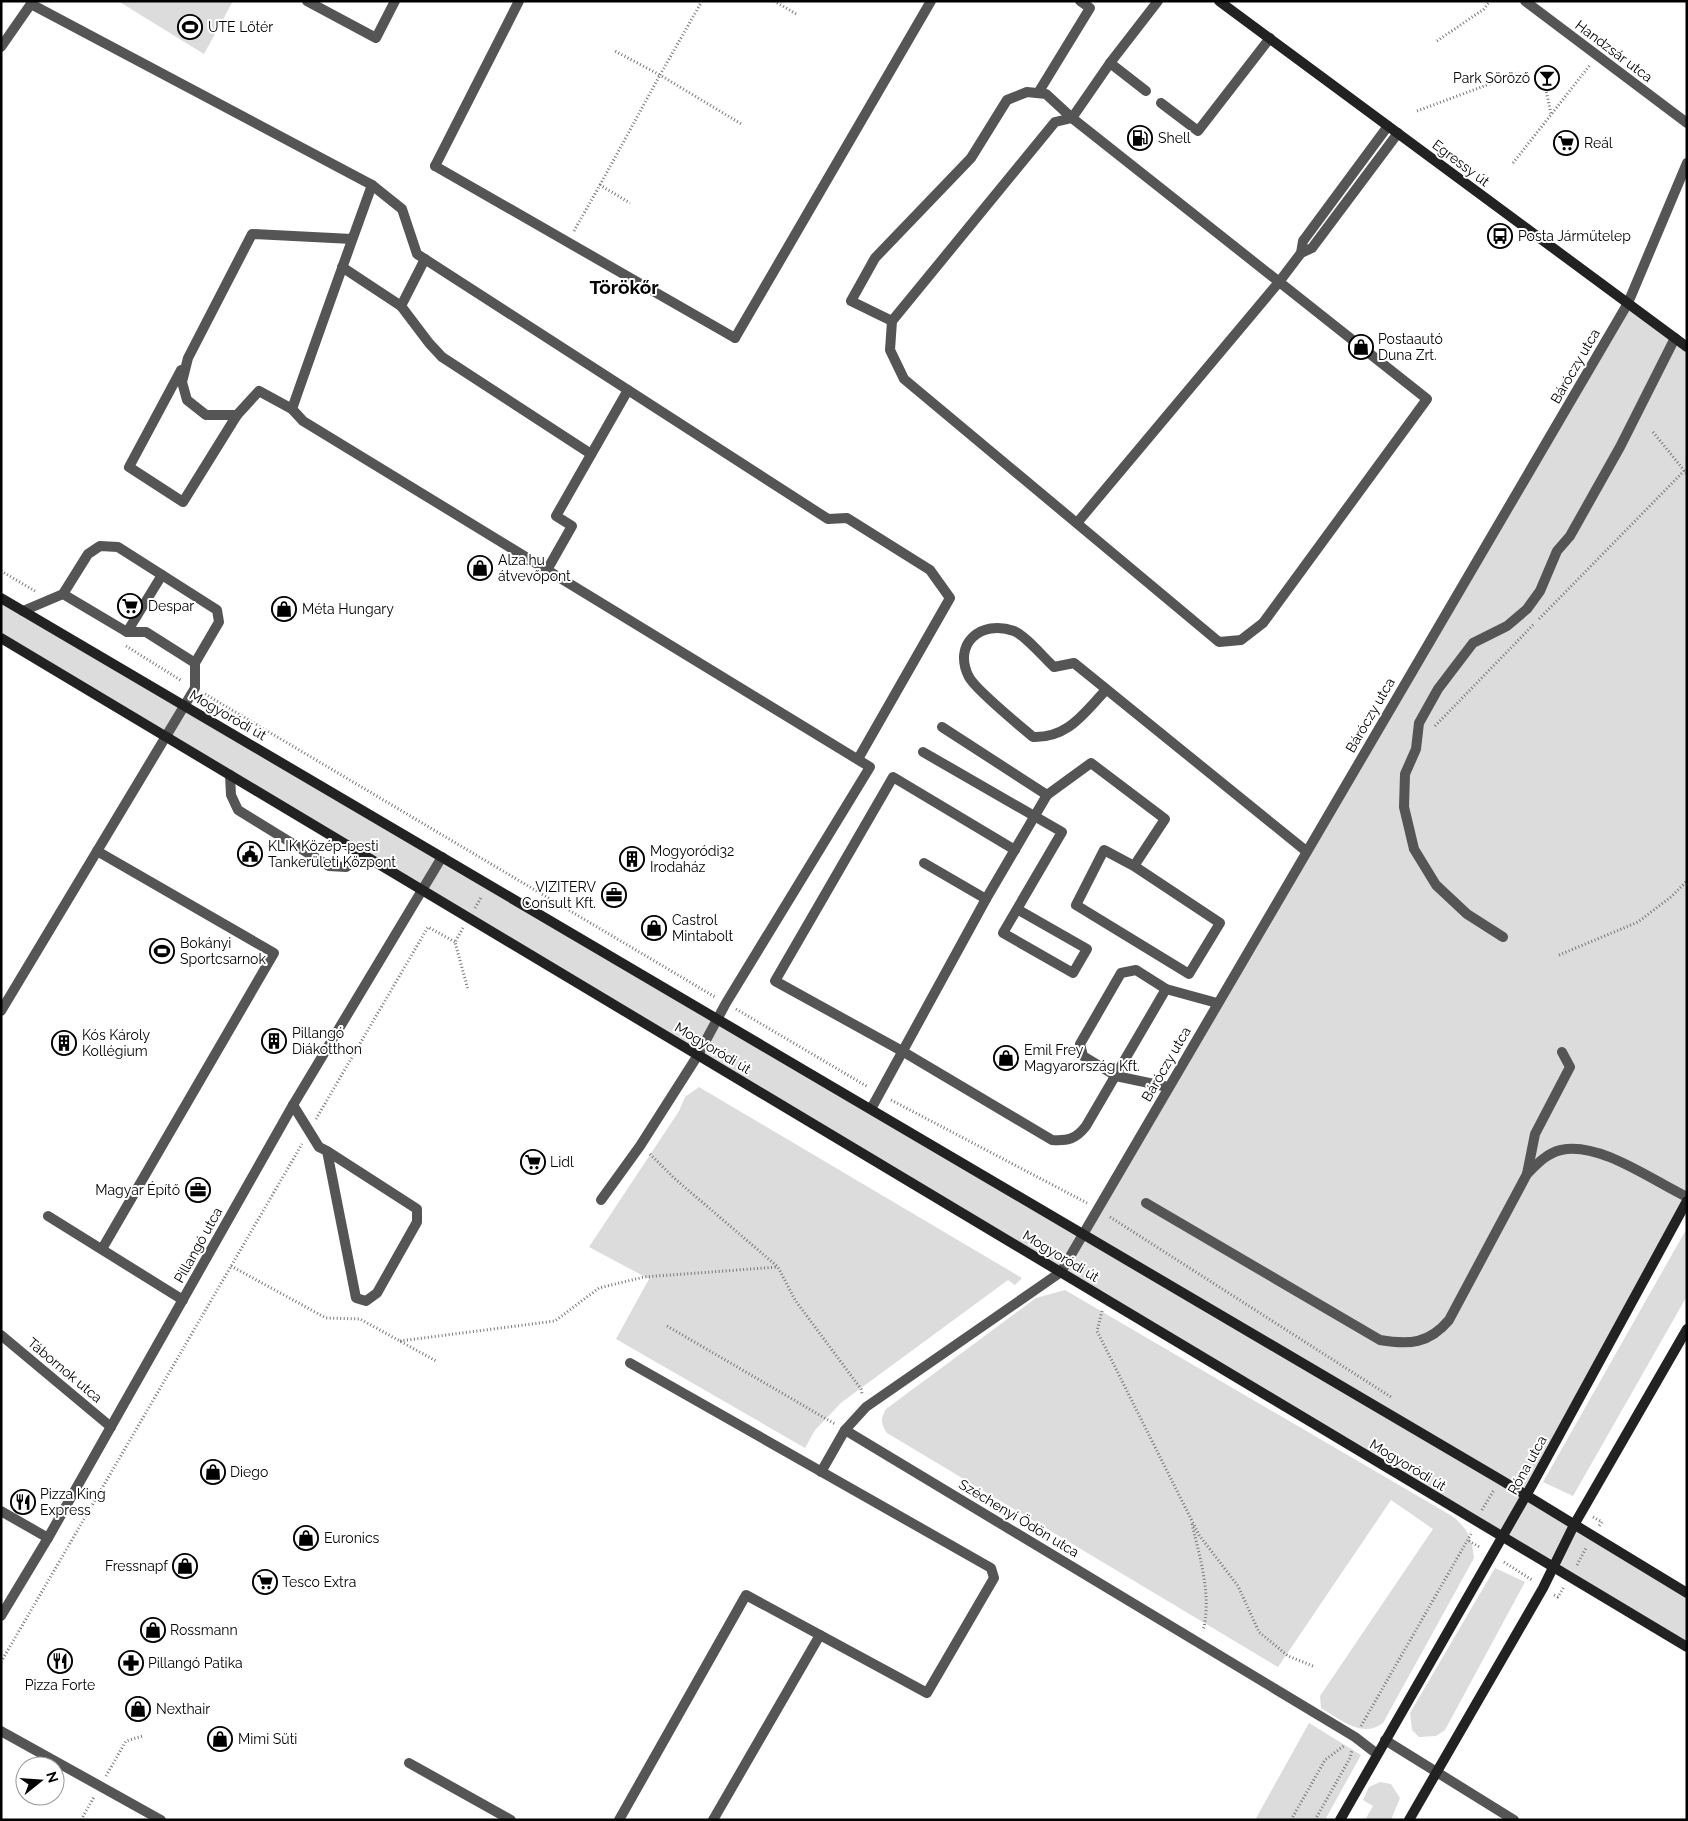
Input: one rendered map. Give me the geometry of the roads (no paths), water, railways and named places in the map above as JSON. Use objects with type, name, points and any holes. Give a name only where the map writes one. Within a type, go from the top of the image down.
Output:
[{"type":"street","points":[[307,1],[376,38],[395,1]]},
{"type":"street","points":[[519,1],[434,166],[736,338],[931,1]]},
{"type":"street","points":[[1038,93],[1090,8],[1080,1]]},
{"type":"street","points":[[892,321],[851,301],[875,258],[971,158],[1007,100],[1027,92],[1046,94],[1072,118],[1427,399],[1263,623],[1241,640],[1219,642],[904,379],[890,350],[892,321],[1056,122],[1072,118],[1110,63],[1158,1]]},
{"type":"street","name":"Egressy út","points":[[1219,1],[1687,347]]},
{"type":"street","name":"Handzsár utca","points":[[1524,1],[1687,123]]},
{"type":"street","points":[[1,47],[32,2],[372,185],[402,209],[417,254],[828,519],[847,518],[930,570],[950,598],[858,759]]},
{"type":"street","points":[[1161,103],[1198,131],[1270,38]]},
{"type":"street","points":[[1110,63],[1146,91]]},
{"type":"street","points":[[1077,523],[1279,282],[1301,253],[1303,241],[1388,126]]},
{"type":"street","points":[[1301,253],[1312,248],[1398,133]]},
{"type":"street","name":"Báróczy utca","points":[[1061,1272],[1628,303],[1687,163]]},
{"type":"street","points":[[292,409],[372,185]]},
{"type":"street","points":[[352,239],[252,234],[129,467],[183,502],[237,415],[259,391],[292,409],[303,421],[870,767],[726,1003],[698,1055],[640,1146],[600,1200]]},
{"type":"street","points":[[401,306],[425,259]]},
{"type":"street","points":[[342,267],[401,306],[442,357],[591,454]]},
{"type":"street","points":[[1504,937],[1467,914],[1436,884],[1414,849],[1404,807],[1405,774],[1416,748],[1419,723],[1438,689],[1473,643],[1507,626],[1527,609],[1540,591],[1558,551],[1570,536],[1620,447],[1675,338]]},
{"type":"street","points":[[188,358],[182,382],[187,400],[206,415],[237,415]]},
{"type":"street","points":[[547,570],[572,526],[556,516],[628,390]]},
{"type":"street","points":[[1,1011],[165,736],[185,706],[194,688],[195,663],[205,640],[219,622],[218,610],[118,547],[100,546],[88,554],[63,594],[23,610]]},
{"type":"street","points":[[126,632],[148,605],[162,575]]},
{"type":"street","points":[[63,594],[126,632],[146,632],[195,663]]},
{"type":"street","name":"Mogyoródi út","points":[[1,598],[1526,1495],[1687,1593]]},
{"type":"street","points":[[1105,691],[1069,727],[1049,738],[1033,737],[970,678],[963,660],[965,645],[974,634],[996,628],[1015,631],[1054,667],[1074,663],[1105,691],[1306,851]]},
{"type":"street","name":"Mogyoródi út","points":[[1,638],[1687,1647]]},
{"type":"street","points":[[942,727],[1047,794]]},
{"type":"street","points":[[923,752],[1062,832],[1017,909],[1003,933],[1072,973],[1087,949],[1017,909]]},
{"type":"street","points":[[871,1109],[986,899],[1047,794],[1091,763],[1165,819],[1134,866]]},
{"type":"street","points":[[230,775],[231,795],[238,810],[329,866],[346,867],[362,854]]},
{"type":"street","points":[[1015,850],[893,777],[775,981],[902,1051],[1052,1140],[1067,1141],[1078,1136],[1116,1076],[1166,989]]},
{"type":"street","points":[[1104,850],[1134,866],[1220,922],[1189,974],[1076,905],[1104,850]]},
{"type":"street","points":[[97,851],[274,953],[102,1249]]},
{"type":"street","points":[[421,889],[442,856]]},
{"type":"street","points":[[924,863],[986,899]]},
{"type":"street","name":"Pillangó utca","points":[[1,1616],[48,1538],[293,1105],[421,889]]},
{"type":"street","points":[[1168,1087],[1116,1076],[1083,1056],[1080,1044],[1121,973],[1136,970],[1166,989],[1217,1004]]},
{"type":"street","points":[[1146,1203],[1380,1340],[1404,1344],[1422,1340],[1440,1331],[1449,1320],[1527,1174],[1535,1134],[1570,1067],[1562,1052]]},
{"type":"street","points":[[293,1105],[319,1147],[327,1151],[417,1209],[417,1222],[377,1293],[366,1301],[356,1298],[327,1151]]},
{"type":"street","points":[[1527,1174],[1544,1157],[1561,1150],[1578,1148],[1601,1153],[1687,1199]]},
{"type":"street","name":"Róna utca","points":[[1340,1820],[1526,1495],[1687,1199]]},
{"type":"street","points":[[48,1216],[183,1300]]},
{"type":"street","points":[[821,1472],[845,1430],[866,1407],[1061,1272]]},
{"type":"street","points":[[1409,1820],[1554,1567],[1574,1525],[1687,1329]]},
{"type":"street","name":"Tábornok utca","points":[[1,1335],[111,1427]]},
{"type":"street","points":[[619,1820],[746,1595],[927,1693],[994,1578],[991,1568],[630,1363]]},
{"type":"street","name":"Széchenyi Ödön utca","points":[[845,1430],[1200,1642],[1355,1737],[1377,1754]]},
{"type":"street","points":[[1,1511],[48,1538]]},
{"type":"street","points":[[713,1820],[820,1635]]},
{"type":"street","points":[[1,1731],[161,1820]]},
{"type":"street","points":[[1385,1740],[1514,1820]]},
{"type":"street","points":[[409,1763],[511,1820]]},
{"type":"place","name":"UTE Lőtér","points":[[190,27]]},
{"type":"place","name":"Park Söröző","points":[[1547,78]]},
{"type":"place","name":"Shell","points":[[1140,138]]},
{"type":"place","name":"Reál","points":[[1566,143]]},
{"type":"place","name":"Posta Járműtelep","points":[[1500,236]]},
{"type":"place","name":"Postaautó Duna Zrt.","points":[[1361,347]]},
{"type":"place","name":"Alza.hu átvevőpont","points":[[480,568]]},
{"type":"place","name":"Despar","points":[[130,606]]},
{"type":"place","name":"Méta Hungary","points":[[284,609]]},
{"type":"place","name":"KLIK Közép-pesti Tankerületi Központ","points":[[250,854]]},
{"type":"place","name":"Mogyoródi32 Irodaház","points":[[632,859]]},
{"type":"place","name":"VIZITERV Consult Kft.","points":[[614,895]]},
{"type":"place","name":"Castrol Mintabolt","points":[[654,928]]},
{"type":"place","name":"Bokányi Sportcsarnok","points":[[162,951]]},
{"type":"place","name":"Pillangó Diákotthon","points":[[274,1041]]},
{"type":"place","name":"Kós Károly Kollégium","points":[[64,1043]]},
{"type":"place","name":"Emil Frey Magyarország Kft.","points":[[1006,1058]]},
{"type":"place","name":"Lidl","points":[[533,1162]]},
{"type":"place","name":"Magyar Építő","points":[[198,1190]]},
{"type":"place","name":"Diego","points":[[213,1472]]},
{"type":"place","name":"Pizza King Express","points":[[23,1502]]},
{"type":"place","name":"Euronics","points":[[306,1538]]},
{"type":"place","name":"Fressnapf","points":[[185,1566]]},
{"type":"place","name":"Tesco Extra","points":[[265,1582]]},
{"type":"place","name":"Rossmann","points":[[153,1630]]},
{"type":"place","name":"Pizza Forte","points":[[60,1661]]},
{"type":"place","name":"Pillangó Patika","points":[[131,1663]]},
{"type":"place","name":"Nexthair","points":[[138,1709]]},
{"type":"place","name":"Mimi Süti","points":[[220,1739]]},
{"type":"district","name":"Törökőr","points":[[624,287]]}]
